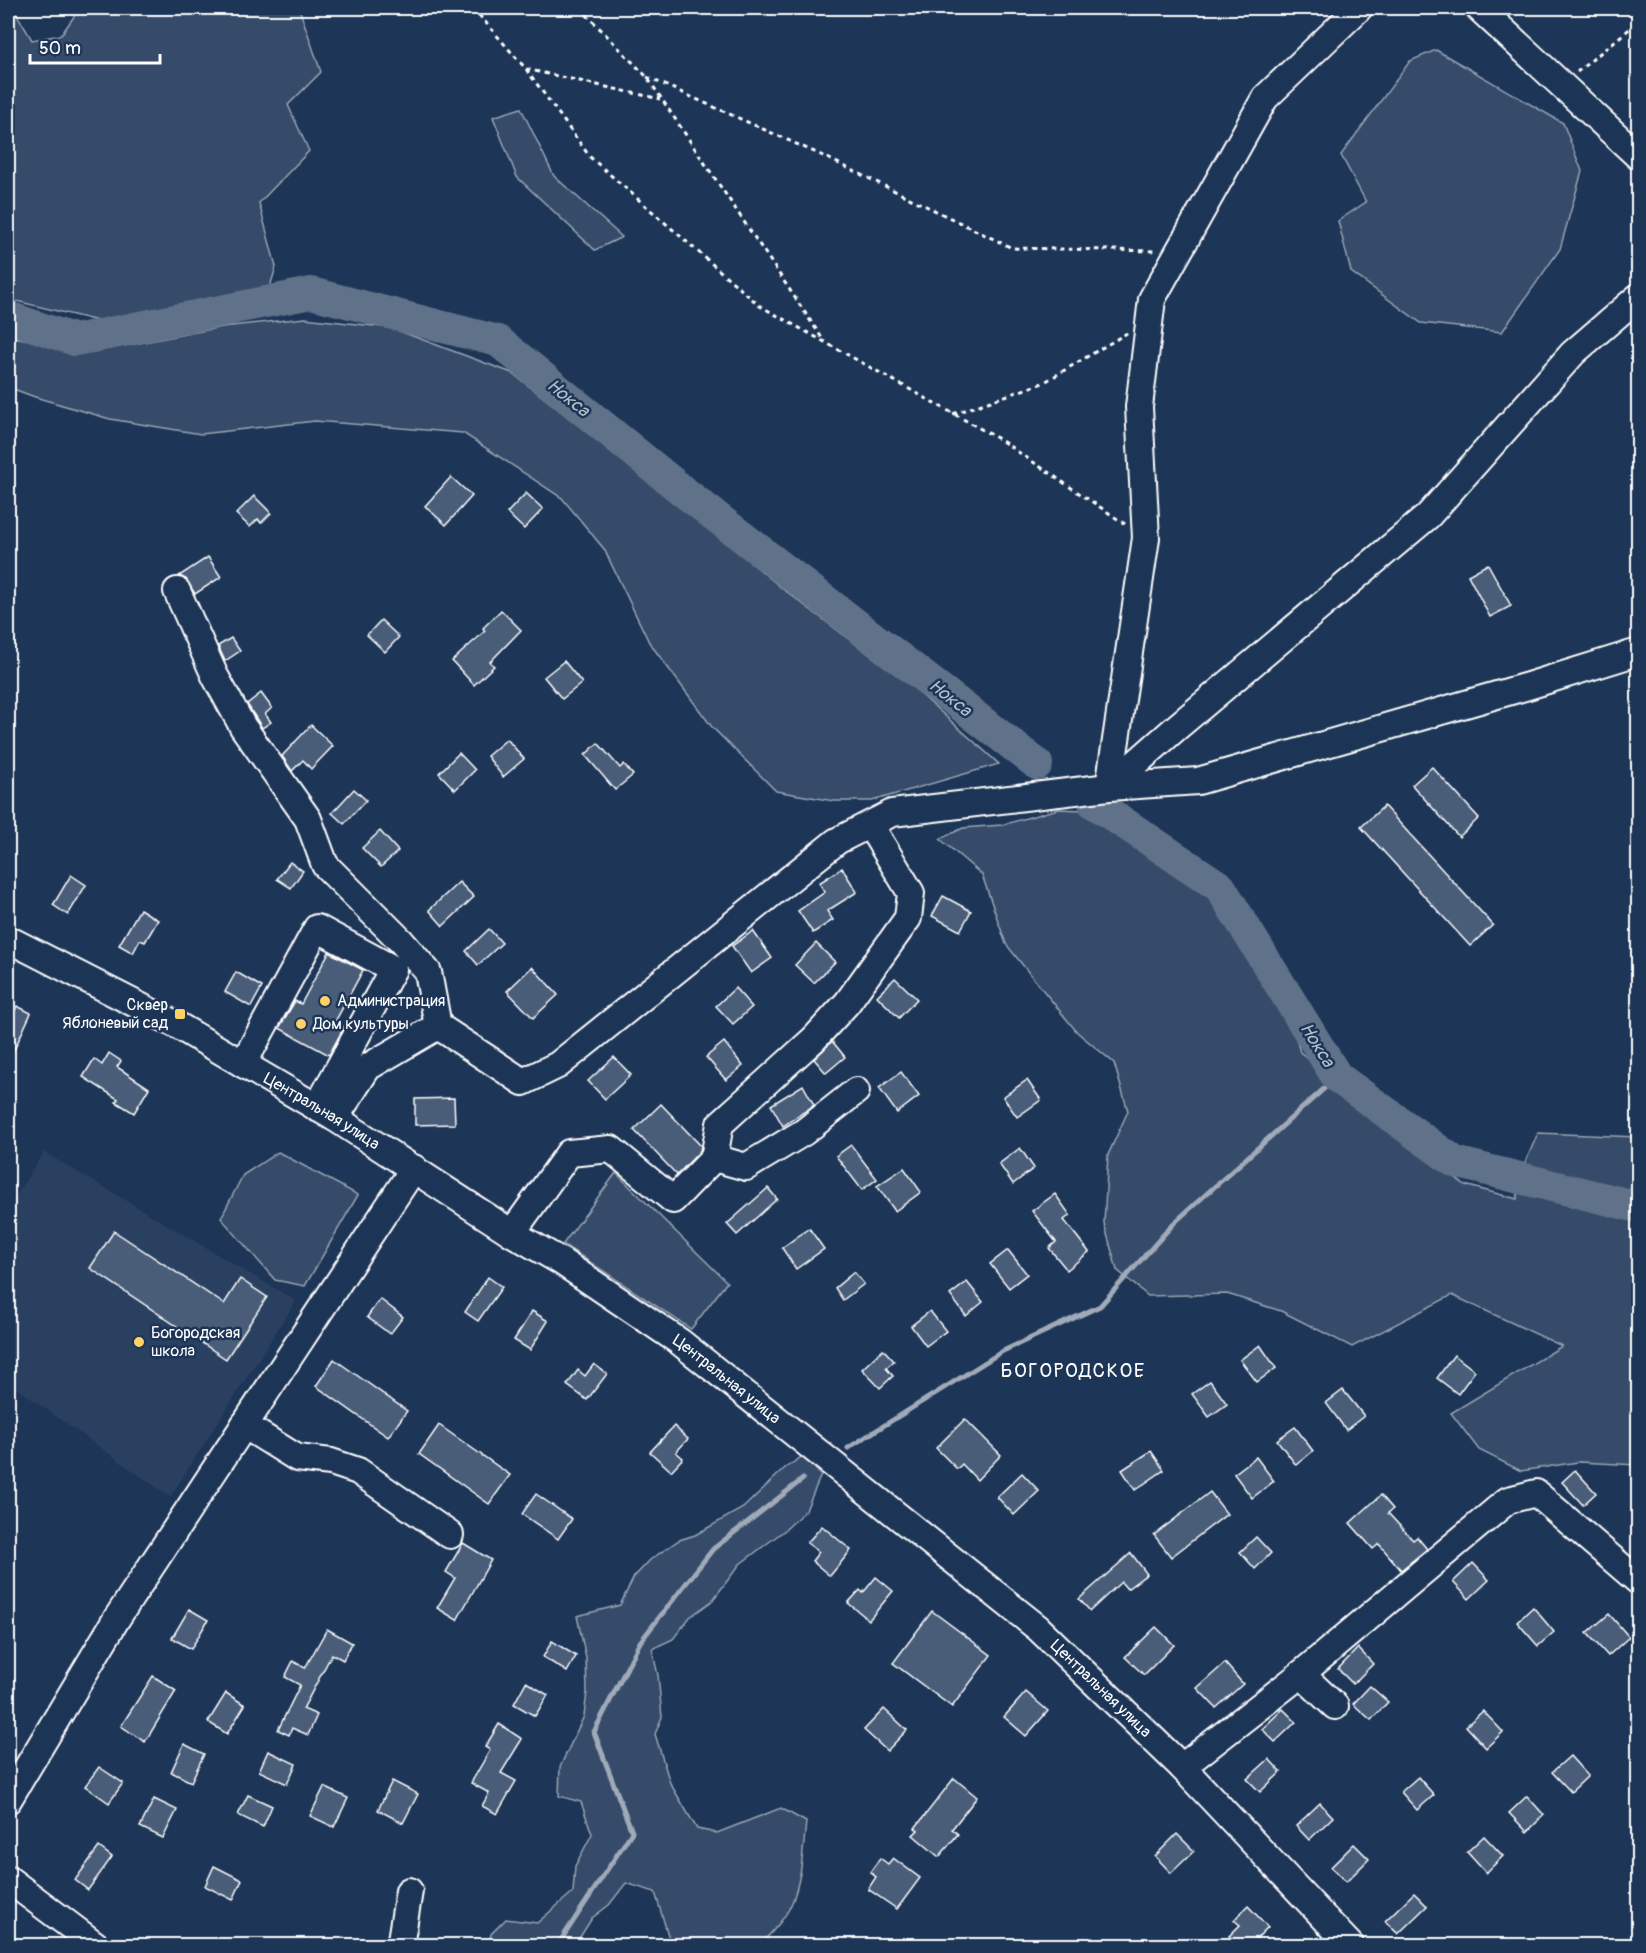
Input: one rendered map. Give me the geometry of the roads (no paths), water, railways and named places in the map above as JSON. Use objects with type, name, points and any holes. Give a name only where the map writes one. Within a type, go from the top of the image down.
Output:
[{"type":"street","points":[[1109,787],[1146,538],[1139,407],[1152,299],[1265,98],[1359,8]]},
{"type":"street","points":[[1479,8],[1638,156]]},
{"type":"street","points":[[1109,787],[1186,719],[1428,516],[1573,353],[1638,297]]},
{"type":"street","points":[[177,591],[215,676],[243,727],[308,819],[325,865],[401,940],[428,972],[438,1026],[523,1082],[558,1065],[837,842],[892,813],[1109,787],[1198,781],[1638,652]]},
{"type":"street","points":[[512,1233],[568,1153],[611,1149],[673,1200],[714,1158],[720,1124],[814,1039],[847,1004],[908,918],[911,893],[870,825]]},
{"type":"street","points":[[243,1064],[317,928],[393,969],[326,1113]]},
{"type":"street","name":"Центральная улица","points":[[8,939],[175,1024],[326,1113],[512,1233],[562,1262],[680,1342],[1038,1628],[1182,1767],[1351,1946]]},
{"type":"street","points":[[326,1113],[368,1067],[438,1026]]},
{"type":"street","points":[[714,1158],[746,1167],[804,1132],[856,1090]]},
{"type":"street","points":[[8,1800],[117,1618],[414,1168]]},
{"type":"street","points":[[244,1425],[297,1458],[331,1462],[358,1471],[450,1534]]},
{"type":"street","points":[[1182,1767],[1301,1674],[1508,1500],[1536,1493],[1638,1581]]},
{"type":"street","points":[[1301,1674],[1335,1706]]},
{"type":"street","points":[[8,1879],[97,1946]]},
{"type":"street","points":[[400,1946],[409,1891]]},
{"type":"waterway","name":"Нокса","points":[[8,317],[75,340],[311,293],[498,341],[684,492],[1037,764]]},
{"type":"waterway","name":"Нокса","points":[[1094,803],[1220,887],[1337,1077],[1455,1162],[1638,1207]]},
{"type":"waterway","points":[[848,1448],[1003,1351],[1100,1306],[1174,1223],[1337,1077]]},
{"type":"waterway","points":[[557,1946],[632,1832],[594,1732],[640,1642],[713,1549],[803,1479]]},
{"type":"place","name":"Администрация","points":[[325,1001]]},
{"type":"place","name":"Сквер Яблоневый сад","points":[[180,1014]]},
{"type":"place","name":"Дом культуры","points":[[301,1024]]},
{"type":"place","name":"Богородская школа","points":[[139,1342]]},
{"type":"district","name":"БОГОРОДСКОЕ","points":[[1073,1370]]}]
